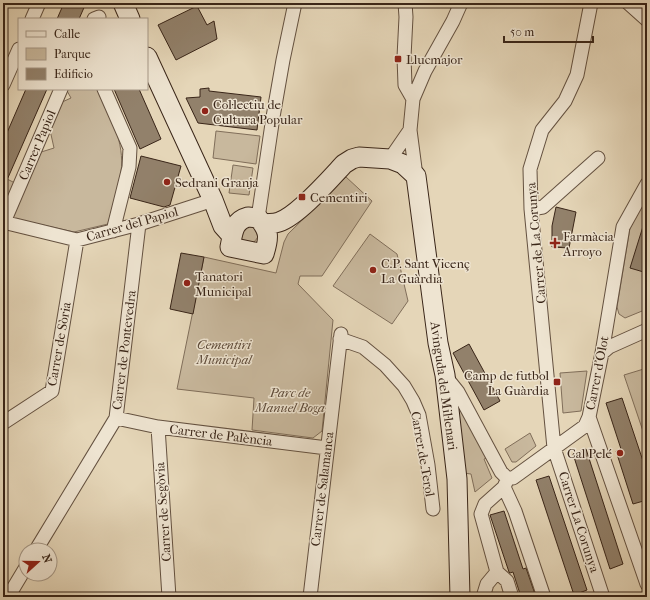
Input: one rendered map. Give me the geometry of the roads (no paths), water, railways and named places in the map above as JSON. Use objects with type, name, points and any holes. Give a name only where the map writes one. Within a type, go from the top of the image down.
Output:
[{"type":"street","points":[[32,18],[39,3]]},
{"type":"street","points":[[255,220],[283,60],[295,3]]},
{"type":"street","points":[[405,3],[406,17],[404,57],[406,85],[413,99]]},
{"type":"street","points":[[416,176],[410,130],[413,99],[425,71],[453,21],[461,3]]},
{"type":"street","name":"Carrer de La Corunya","points":[[554,448],[531,209],[530,169],[542,130],[565,101],[577,75],[591,3]]},
{"type":"street","points":[[628,3],[647,20]]},
{"type":"street","points":[[3,86],[18,51]]},
{"type":"street","points":[[148,59],[213,200],[223,226],[232,236]]},
{"type":"street","name":"Carrer Papiol","points":[[3,222],[61,90]]},
{"type":"street","points":[[104,90],[130,148],[129,167],[113,231]]},
{"type":"street","points":[[390,159],[410,130]]},
{"type":"street","points":[[213,200],[228,212],[255,220],[279,222],[288,218],[300,208],[344,164],[352,159],[359,157],[390,159],[403,164],[416,176]]},
{"type":"street","points":[[531,209],[542,207],[598,158]]},
{"type":"street","name":"Avinguda del Mil·lenari","points":[[416,176],[457,479],[460,597]]},
{"type":"street","name":"Carrer d'Olot","points":[[647,184],[623,227],[602,353],[589,417],[647,584]]},
{"type":"street","name":"Carrer del Papiol","points":[[3,222],[77,240],[139,224],[213,200]]},
{"type":"street","points":[[268,242],[285,231],[300,208]]},
{"type":"street","points":[[255,220],[268,235],[268,242],[264,254],[230,247],[235,225],[255,220]]},
{"type":"street","name":"Carrer de Pontevedra","points":[[41,542],[116,418],[139,224]]},
{"type":"street","name":"Carrer de Sòria","points":[[3,423],[52,392],[77,240]]},
{"type":"street","points":[[602,353],[609,347],[647,330]]},
{"type":"street","name":"Carrer de Salamanca","points":[[310,597],[340,336]]},
{"type":"street","name":"Carrer de Terol","points":[[340,336],[363,347],[386,365],[404,386],[413,401],[418,414],[428,465],[433,509]]},
{"type":"street","points":[[444,375],[458,392],[506,483],[544,597]]},
{"type":"street","points":[[3,411],[16,416]]},
{"type":"street","points":[[512,597],[507,581],[497,572],[481,514],[485,504],[506,483],[585,426],[589,417]]},
{"type":"street","name":"Carrer de Palència","points":[[116,418],[158,426],[327,448]]},
{"type":"street","name":"Carrer de Segòvia","points":[[158,426],[169,597]]},
{"type":"street","name":"Carrer La Corunya","points":[[554,448],[603,597]]},
{"type":"street","points":[[483,597],[487,584],[497,572]]},
{"type":"street","points":[[8,597],[18,580]]},
{"type":"place","name":"Llucmajor","points":[[398,59]]},
{"type":"place","name":"Col·lectiu de Cultura Popular","points":[[205,111]]},
{"type":"place","name":"Sedrani Granja","points":[[167,182]]},
{"type":"place","name":"Cementiri","points":[[302,197]]},
{"type":"place","name":"Farmàcia Arroyo","points":[[555,243]]},
{"type":"place","name":"C.P. Sant Vicenç La Guàrdia","points":[[373,270]]},
{"type":"place","name":"Tanatori Municipal","points":[[187,283]]},
{"type":"place","name":"Camp de futbol La Guàrdia","points":[[557,382]]},
{"type":"place","name":"Cal Pelé","points":[[620,453]]},
{"type":"park label","name":"Cementiri Municipal","points":[[224,352]]},
{"type":"park label","name":"Parc de Manuel Boga","points":[[290,400]]}]
